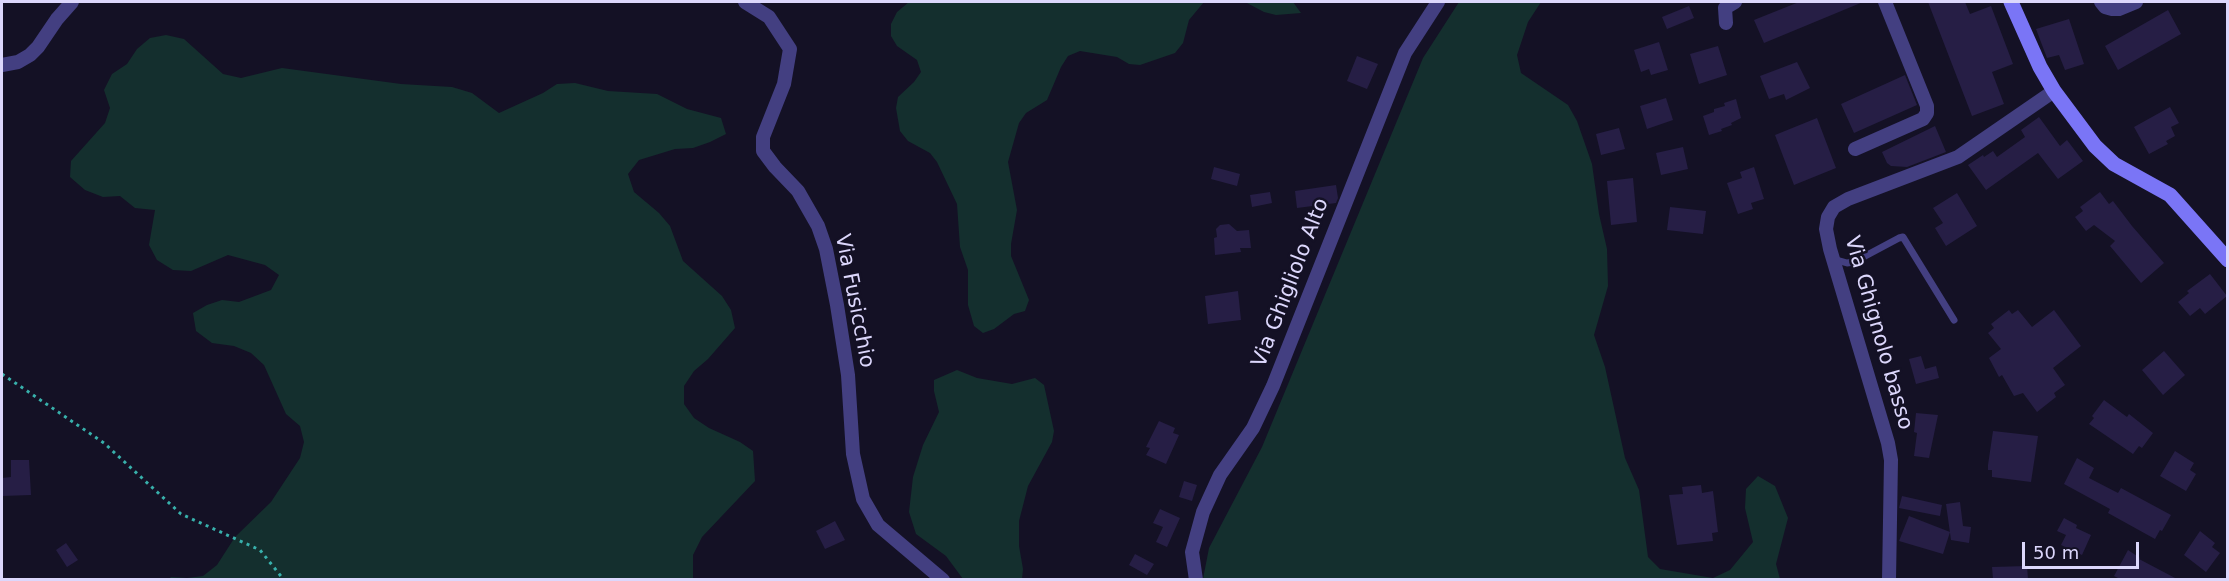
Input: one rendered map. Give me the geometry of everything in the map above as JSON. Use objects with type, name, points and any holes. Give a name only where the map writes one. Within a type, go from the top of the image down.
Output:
[{"type":"street","points":[[2,65],[18,62],[30,55],[72,2]]},
{"type":"street","name":"Via Fusicchio","points":[[745,2],[769,17],[790,49],[784,84],[763,137],[763,151],[798,191],[818,226],[826,249],[848,375],[854,454],[863,500],[878,525],[942,579]]},
{"type":"street","name":"Via Ghigliolo Alto","points":[[1196,579],[1192,552],[1203,512],[1220,475],[1252,428],[1273,386],[1405,53],[1438,2]]},
{"type":"street","points":[[1726,23],[1725,8],[1735,2]]},
{"type":"street","points":[[1855,149],[1923,119],[1927,113],[1927,106],[1885,2]]},
{"type":"street","points":[[2011,2],[2040,68],[2054,91],[2095,146],[2114,164],[2170,195],[2228,260]]},
{"type":"street","points":[[2100,2],[2105,7],[2119,9],[2136,2]]},
{"type":"street","name":"Via Ghignolo basso","points":[[1889,579],[1890,452],[1833,259],[1826,229],[1828,217],[1834,207],[1848,199],[1958,158],[2054,91]]},
{"type":"lane","points":[[1833,259],[1847,263],[1854,262],[1903,237],[1954,320]]},
{"type":"path","points":[[2,374],[104,443],[181,514],[260,550],[284,579]]},
{"type":"green space","points":[[909,2],[1204,2],[1189,20],[1183,43],[1175,53],[1140,65],[1129,64],[1117,57],[1080,51],[1068,56],[1047,100],[1026,113],[1019,123],[1008,162],[1017,210],[1011,256],[1029,300],[1025,311],[1014,314],[994,329],[983,333],[974,326],[968,305],[968,270],[960,247],[957,204],[937,162],[930,153],[908,141],[900,131],[896,108],[898,97],[921,72],[917,60],[897,46],[891,36],[891,24],[897,12]]},
{"type":"green space","points":[[1245,2],[1293,2],[1301,13],[1276,15],[1264,12]]},
{"type":"green space","points":[[1459,2],[1541,2],[1528,22],[1517,55],[1521,73],[1568,105],[1577,121],[1592,164],[1607,249],[1608,286],[1594,335],[1605,367],[1625,458],[1639,490],[1648,557],[1660,569],[1713,578],[1730,570],[1753,542],[1745,508],[1746,489],[1758,476],[1775,486],[1788,518],[1776,564],[1780,579],[1203,579],[1209,548],[1262,447],[1423,58]]},
{"type":"green space","points":[[166,35],[184,39],[223,74],[241,78],[282,68],[401,84],[452,87],[472,93],[499,113],[557,84],[575,83],[608,91],[657,94],[687,109],[721,118],[726,134],[693,148],[675,149],[639,160],[628,174],[634,192],[659,213],[670,226],[683,261],[722,296],[731,310],[735,328],[708,359],[694,371],[684,386],[684,404],[694,418],[753,451],[755,481],[702,537],[693,555],[693,579],[169,579],[171,577],[203,576],[217,565],[235,537],[271,502],[300,458],[304,442],[300,426],[286,414],[264,365],[251,353],[234,346],[212,343],[196,331],[193,313],[222,300],[239,302],[271,290],[279,275],[265,265],[228,255],[191,271],[173,270],[157,260],[149,245],[155,210],[135,208],[120,196],[103,197],[85,190],[70,177],[71,161],[105,123],[110,108],[104,90],[112,74],[127,64],[137,49],[150,38]]},
{"type":"green space","points":[[957,370],[977,378],[1012,384],[1035,378],[1044,385],[1054,431],[1052,442],[1028,486],[1019,521],[1022,579],[963,579],[946,556],[916,534],[909,512],[913,477],[923,445],[939,412],[934,380]]},
{"type":"building","points":[[1799,2],[1863,2],[1764,43],[1754,20]]},
{"type":"building","points":[[1928,2],[1965,2],[1970,14],[1991,6],[2013,64],[1992,72],[2004,104],[1972,116]]},
{"type":"building","points":[[1689,6],[1694,18],[1667,29],[1662,17]]},
{"type":"building","points":[[2168,10],[2181,34],[2118,70],[2105,46]]},
{"type":"building","points":[[2069,19],[2084,64],[2065,70],[2059,55],[2047,58],[2036,29]]},
{"type":"building","points":[[1659,42],[1668,70],[1651,75],[1649,69],[1641,72],[1634,50]]},
{"type":"building","points":[[1718,46],[1727,75],[1699,84],[1690,54]]},
{"type":"building","points":[[1357,56],[1378,64],[1367,89],[1347,81]]},
{"type":"building","points":[[1797,62],[1810,88],[1786,100],[1784,94],[1769,99],[1760,76]]},
{"type":"building","points":[[1905,75],[1917,105],[1854,133],[1841,104]]},
{"type":"building","points":[[1666,98],[1673,120],[1647,129],[1640,106]]},
{"type":"building","points":[[1736,99],[1741,118],[1721,129],[1722,131],[1709,135],[1703,116],[1714,112],[1714,109],[1725,106],[1724,103]]},
{"type":"building","points":[[2170,107],[2179,123],[2171,127],[2175,136],[2166,141],[2168,144],[2149,154],[2134,127]]},
{"type":"building","points":[[2039,117],[2060,146],[2067,140],[2083,161],[2058,179],[2038,153],[1986,190],[1968,165],[1993,151],[1997,157],[2025,137],[2021,130]]},
{"type":"building","points":[[1817,118],[1836,168],[1794,185],[1775,135]]},
{"type":"building","points":[[1935,126],[1946,152],[1907,167],[1891,166],[1887,163],[1882,152]]},
{"type":"building","points":[[1619,128],[1625,149],[1601,155],[1596,134]]},
{"type":"building","points":[[1683,147],[1688,169],[1661,175],[1656,153]]},
{"type":"building","points":[[1214,167],[1240,174],[1237,186],[1211,179]]},
{"type":"building","points":[[1754,167],[1764,199],[1751,203],[1753,209],[1738,214],[1727,183],[1742,178],[1740,172]]},
{"type":"building","points":[[1633,178],[1637,222],[1611,225],[1607,181]]},
{"type":"building","points":[[1336,185],[1338,198],[1336,203],[1297,208],[1295,191]]},
{"type":"building","points":[[1270,192],[1272,203],[1252,207],[1250,195]]},
{"type":"building","points":[[2100,192],[2109,204],[2113,201],[2164,263],[2141,283],[2110,246],[2115,241],[2094,225],[2086,231],[2075,217],[2083,211],[2080,207]]},
{"type":"building","points":[[1957,193],[1977,226],[1946,246],[1935,228],[1943,223],[1933,208]]},
{"type":"building","points":[[1670,207],[1706,211],[1703,234],[1667,230]]},
{"type":"building","points":[[1229,224],[1237,231],[1249,230],[1251,248],[1240,248],[1241,252],[1215,255],[1216,229],[1220,225]]},
{"type":"building","points":[[2210,274],[2227,296],[2205,314],[2200,308],[2190,316],[2178,302],[2189,293],[2187,291]]},
{"type":"building","points":[[1238,291],[1241,320],[1208,324],[1205,296]]},
{"type":"building","points":[[2009,310],[2012,314],[2018,310],[2032,327],[2054,310],[2081,346],[2053,368],[2065,385],[2054,393],[2056,397],[2037,412],[2023,393],[2014,396],[2002,375],[1999,377],[1989,358],[2001,349],[1988,333],[1994,328],[1991,324]]},
{"type":"building","points":[[2164,351],[2185,375],[2163,395],[2142,370]]},
{"type":"building","points":[[1921,356],[1925,369],[1936,366],[1939,378],[1916,384],[1909,359]]},
{"type":"building","points":[[2104,400],[2127,417],[2129,414],[2153,433],[2142,448],[2139,446],[2133,454],[2089,424]]},
{"type":"building","points":[[1916,413],[1938,415],[1929,458],[1914,456],[1917,433],[1914,432]]},
{"type":"building","points":[[1159,421],[1175,428],[1173,433],[1179,435],[1166,464],[1146,455],[1150,448],[1146,447]]},
{"type":"building","points":[[1993,431],[2038,436],[2031,482],[1992,477],[1992,470],[1988,470],[1988,465]]},
{"type":"building","points":[[2175,451],[2194,463],[2190,470],[2196,474],[2186,491],[2160,476]]},
{"type":"building","points":[[2077,458],[2094,468],[2089,478],[2118,493],[2121,488],[2171,515],[2155,539],[2108,513],[2110,509],[2064,484]]},
{"type":"building","points":[[11,460],[29,460],[31,495],[2,496],[2,478],[11,477]]},
{"type":"building","points":[[1184,481],[1197,485],[1192,501],[1179,497]]},
{"type":"building","points":[[1701,485],[1702,493],[1713,491],[1718,532],[1712,533],[1713,541],[1677,545],[1669,495],[1683,494],[1682,487]]},
{"type":"building","points":[[1902,496],[1942,505],[1940,516],[1899,508]]},
{"type":"building","points":[[1960,502],[1963,526],[1971,527],[1969,543],[1951,540],[1946,504]]},
{"type":"building","points":[[1160,509],[1180,518],[1167,547],[1156,542],[1163,527],[1153,523]]},
{"type":"building","points":[[1909,516],[1950,532],[1943,554],[1899,541]]},
{"type":"building","points":[[2064,518],[2077,525],[2076,528],[2091,535],[2082,555],[2061,545],[2066,535],[2057,531]]},
{"type":"building","points":[[835,521],[845,540],[825,549],[816,531]]},
{"type":"building","points":[[2200,531],[2215,543],[2212,547],[2220,553],[2206,572],[2184,555]]},
{"type":"building","points":[[66,543],[78,560],[67,567],[56,550]]},
{"type":"building","points":[[2128,550],[2139,559],[2177,579],[2120,579],[2114,576]]},
{"type":"building","points":[[1135,554],[1154,564],[1147,575],[1129,565]]},
{"type":"building","points":[[2027,566],[2028,579],[1993,579],[1992,567]]}]
